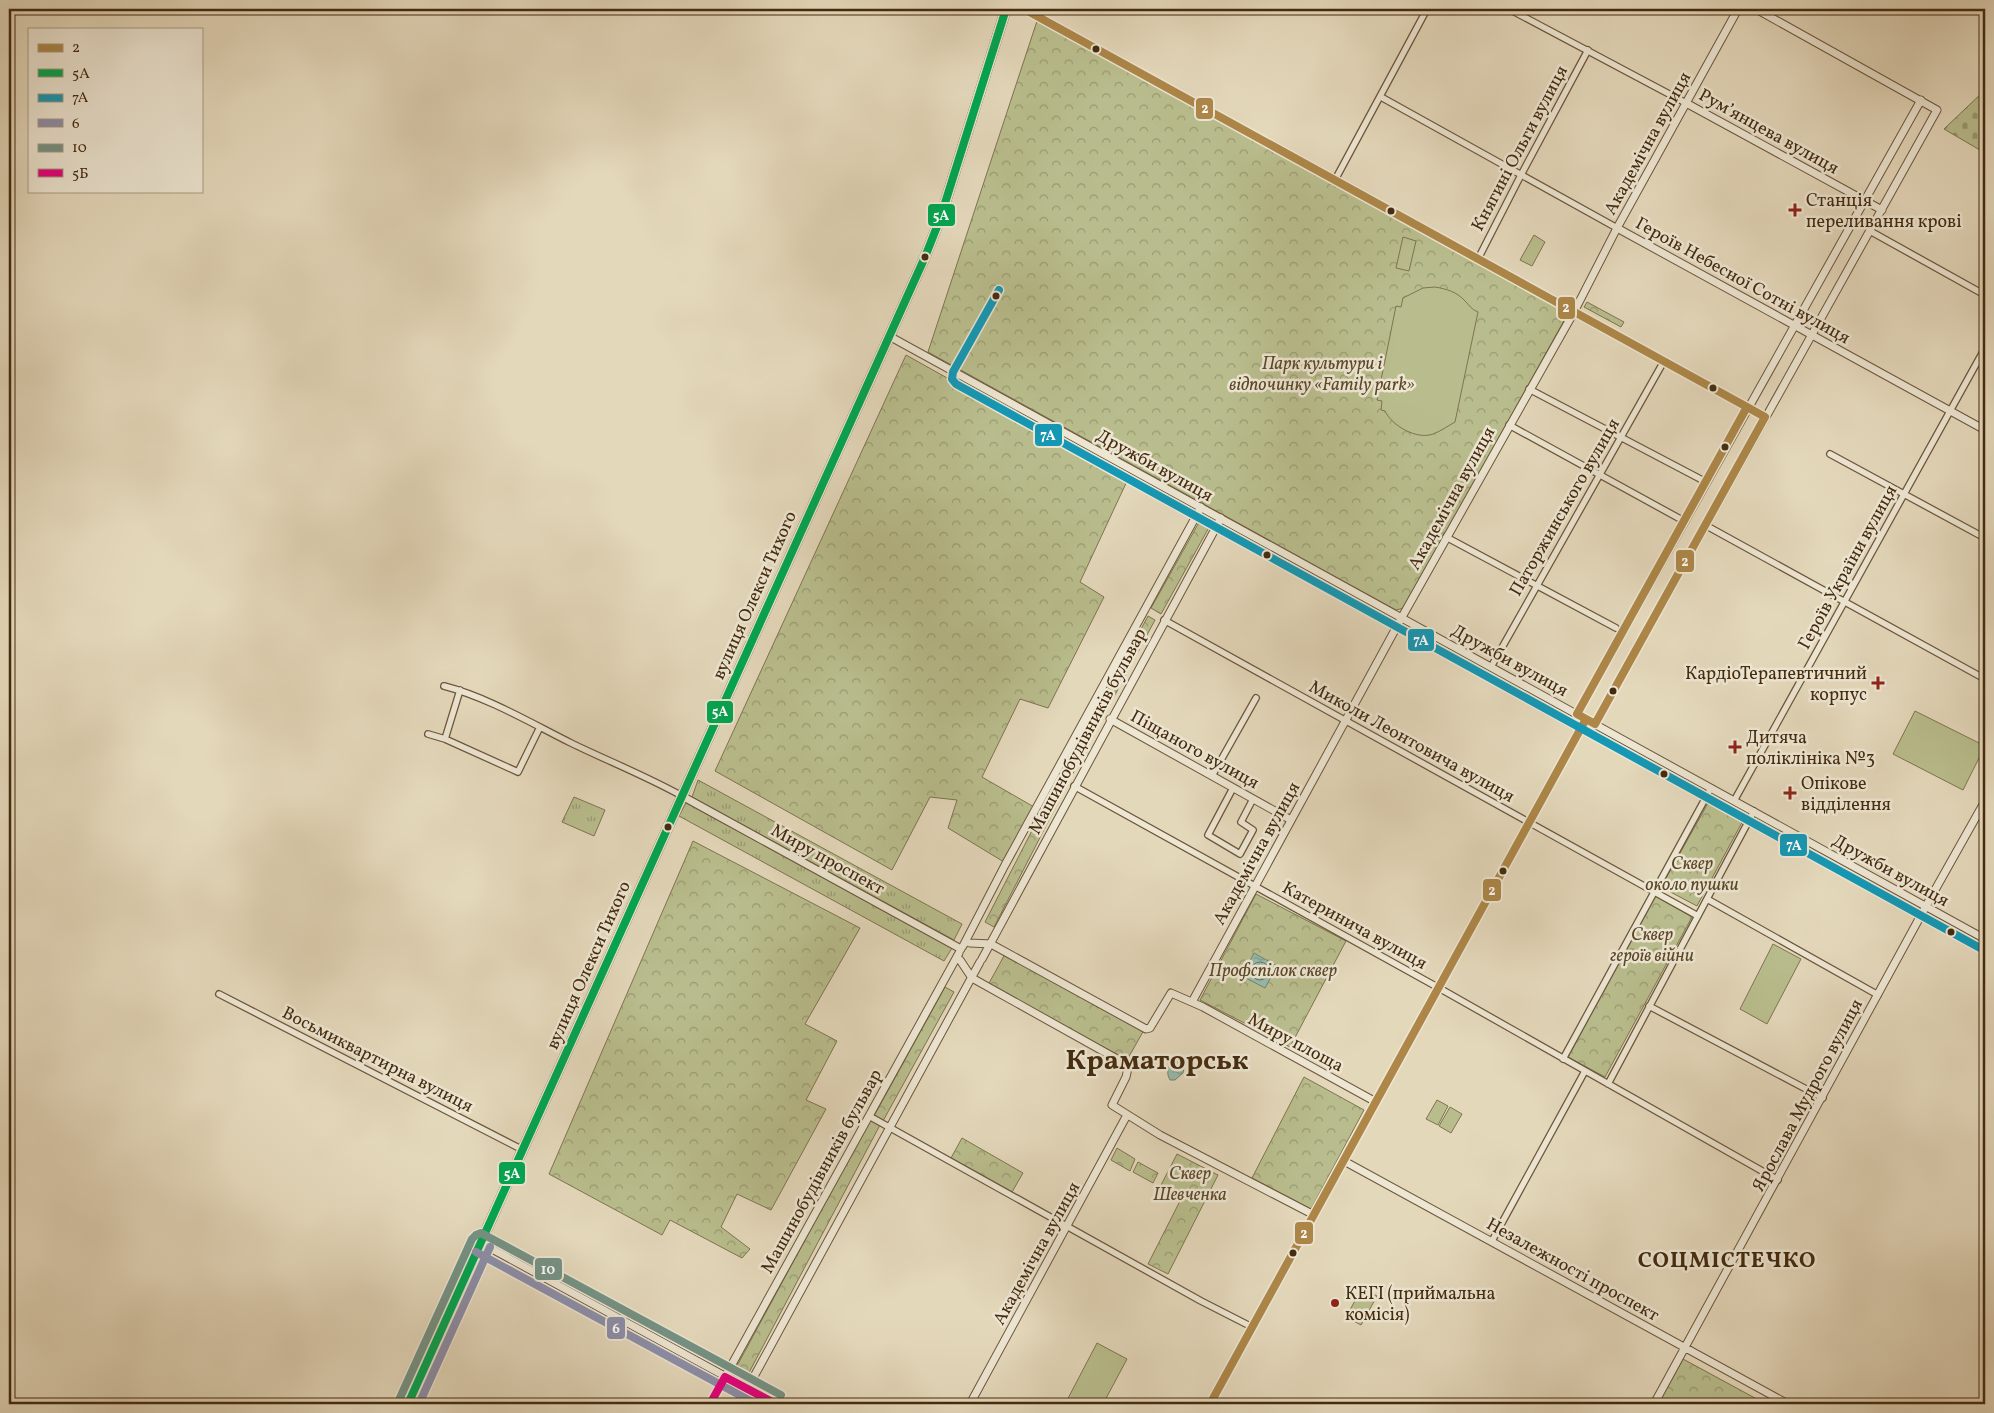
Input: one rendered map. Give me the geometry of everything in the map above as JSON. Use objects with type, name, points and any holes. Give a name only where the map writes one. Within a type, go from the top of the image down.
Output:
[{"type":"main road","name":"вулиця Олекси Тихого","points":[[408,1404],[925,257],[940,219],[1006,9]]},
{"type":"street","points":[[1024,9],[1765,417]]},
{"type":"street","points":[[1335,180],[1427,9]]},
{"type":"street","name":"Рум’янцева вулиця","points":[[1509,9],[1882,210]]},
{"type":"street","name":"Академічна вулиця","points":[[1192,1002],[1446,537],[1574,312],[1617,228],[1738,9]]},
{"type":"street","points":[[1595,724],[1937,110],[1756,9]]},
{"type":"street","name":"Княгині Ольги вулиця","points":[[1478,259],[1520,175],[1588,50]]},
{"type":"street","name":"Героїв Небесної Сотні вулиця","points":[[1381,97],[1985,430]]},
{"type":"street","points":[[1577,714],[1920,100]]},
{"type":"street","points":[[1870,231],[1985,295]]},
{"type":"street","name":"Дружби вулиця","points":[[889,336],[1985,939]]},
{"type":"street","name":"Героїв України вулиця","points":[[1734,800],[1985,348]]},
{"type":"street","name":"Паторжинського вулиця","points":[[1491,666],[1664,361]]},
{"type":"street","points":[[1529,389],[1706,482]]},
{"type":"street","points":[[1509,425],[1684,521]]},
{"type":"street","points":[[1830,454],[1985,538]]},
{"type":"street","name":"Машинобудівників бульвар","points":[[710,1404],[963,950],[1010,857],[1201,507]]},
{"type":"street","name":"Машинобудівників бульвар","points":[[739,1404],[1221,518]]},
{"type":"street","points":[[1705,525],[1985,680]]},
{"type":"street","points":[[1446,537],[1616,628]]},
{"type":"street","name":"Миколи Леонтовича вулиця","points":[[1164,620],[1698,916]]},
{"type":"street","points":[[444,686],[460,690],[647,777],[682,796]]},
{"type":"street","points":[[445,739],[460,690]]},
{"type":"street","points":[[1212,776],[1256,698]]},
{"type":"street","name":"Піщаного вулиця","points":[[1110,719],[1291,820]]},
{"type":"street","points":[[1210,1404],[1586,719]]},
{"type":"street","points":[[428,734],[445,739],[518,772],[540,727]]},
{"type":"street","name":"Катеринича вулиця","points":[[1074,786],[1439,988],[1778,1180]]},
{"type":"street","points":[[1233,788],[1208,835],[1240,854],[1253,830],[1240,822],[1253,799]]},
{"type":"street","points":[[1563,1059],[1711,788]]},
{"type":"street","name":"Миру проспект","points":[[682,796],[963,950],[990,944],[1146,1029],[1150,1028],[1171,993],[1203,1007]]},
{"type":"street","name":"Ярослава Мудрого вулиця","points":[[1654,1404],[1985,801]]},
{"type":"street","points":[[1608,1084],[1754,811]]},
{"type":"street","points":[[1707,899],[1878,995]]},
{"type":"street","points":[[980,948],[981,961],[969,966],[963,950],[980,948]]},
{"type":"street","name":"Миру проспект","points":[[963,950],[972,978],[1126,1064],[1128,1068],[1126,1077],[1112,1105],[1160,1135],[1314,1215]]},
{"type":"street","name":"Восьмиквартирна вулиця","points":[[220,994],[522,1150]]},
{"type":"street","points":[[1650,1006],[1822,1098]]},
{"type":"street","name":"Миру площа","points":[[1203,1007],[1376,1102]]},
{"type":"street","points":[[1492,1241],[1585,1071]]},
{"type":"street","name":"Академічна вулиця","points":[[970,1404],[1126,1115]]},
{"type":"street","points":[[869,1116],[1201,1301],[1252,1327]]},
{"type":"street","name":"Незалежності проспект","points":[[1344,1161],[1788,1404]]},
{"type":"street","points":[[481,1242],[776,1404]]},
{"type":"green space","name":"Парк культури і відпочинку «Family park»","points":[[1037,21],[1565,311],[1563,315],[1566,317],[1404,608],[1396,610],[928,352]]},
{"type":"green space","points":[[1985,90],[1985,153],[1944,129]]},
{"type":"green space","points":[[1534,235],[1545,242],[1532,266],[1520,260]]},
{"type":"green space","points":[[1403,237],[1416,241],[1409,271],[1396,268]]},
{"type":"green space","points":[[1435,287],[1455,293],[1472,309],[1478,312],[1455,422],[1433,434],[1420,435],[1406,430],[1393,422],[1385,411],[1381,410],[1382,401],[1377,400],[1396,306],[1401,307],[1403,298],[1423,288]]},
{"type":"green space","points":[[1587,302],[1624,322],[1621,327],[1584,307]]},
{"type":"green space","points":[[906,355],[1128,479],[1080,582],[1104,597],[1048,708],[1020,699],[982,777],[1034,807],[1004,862],[948,828],[957,800],[930,797],[892,870],[715,771]]},
{"type":"green space","points":[[1202,517],[1212,522],[1161,614],[1151,608]]},
{"type":"green space","points":[[1148,616],[1155,620],[1070,779],[1062,775]]},
{"type":"green space","points":[[1915,711],[1985,746],[1963,790],[1893,754]]},
{"type":"green space","points":[[698,780],[962,924],[954,940],[692,797]]},
{"type":"green space","points":[[1057,782],[1066,787],[994,927],[985,922]]},
{"type":"green space","name":"Сквер около пушки","points":[[1712,796],[1746,815],[1697,906],[1661,887]]},
{"type":"green space","points":[[574,797],[605,810],[594,836],[562,822]]},
{"type":"green space","points":[[686,803],[952,948],[944,961],[679,816]]},
{"type":"green space","points":[[693,841],[860,928],[805,1024],[837,1041],[806,1100],[826,1109],[771,1210],[737,1194],[721,1227],[750,1249],[742,1258],[670,1220],[662,1235],[549,1174]]},
{"type":"green space","name":"Профспілок сквер","points":[[1256,894],[1346,941],[1290,1047],[1200,1000]]},
{"type":"green space","name":"Сквер героїв війни","points":[[1653,895],[1692,917],[1605,1077],[1568,1057]]},
{"type":"green space","points":[[1773,944],[1801,959],[1767,1024],[1740,1009]]},
{"type":"green space","points":[[1005,954],[1144,1030],[1127,1060],[988,985]]},
{"type":"green space","points":[[945,987],[954,992],[883,1121],[874,1116]]},
{"type":"green space","points":[[1304,1077],[1364,1110],[1311,1209],[1252,1178]]},
{"type":"green space","points":[[1437,1100],[1448,1106],[1438,1125],[1426,1119]]},
{"type":"green space","points":[[1450,1107],[1462,1114],[1451,1133],[1439,1126]]},
{"type":"green space","points":[[870,1120],[880,1125],[744,1382],[732,1375]]},
{"type":"green space","points":[[962,1138],[1023,1173],[1012,1192],[951,1158]]},
{"type":"green space","points":[[1117,1148],[1135,1159],[1130,1171],[1111,1160]]},
{"type":"green space","name":"Сквер Шевченка","points":[[1177,1154],[1218,1175],[1168,1274],[1148,1264],[1180,1201],[1161,1185]]},
{"type":"green space","points":[[1138,1162],[1158,1173],[1153,1183],[1133,1172]]},
{"type":"green space","points":[[1362,1288],[1377,1296],[1361,1325],[1346,1317]]},
{"type":"green space","points":[[1097,1343],[1127,1359],[1103,1404],[1065,1404]]},
{"type":"green space","points":[[1683,1359],[1766,1404],[1658,1404]]},
{"type":"water","points":[[1254,953],[1277,966],[1265,988],[1242,976]]},
{"type":"water","points":[[1181,1058],[1185,1062],[1183,1073],[1175,1080],[1170,1080],[1168,1069],[1174,1060]]},
{"type":"transit line","name":"5А","points":[[408,1404],[925,257],[940,219],[1006,9]]},
{"type":"transit line","name":"2","points":[[1024,9],[1747,407]]},
{"type":"transit line","name":"7А","points":[[999,290],[953,372],[952,379],[956,384],[1980,948]]},
{"type":"transit line","name":"2","points":[[1747,407],[1765,417],[1595,724],[1577,714],[1747,407]]},
{"type":"transit line","name":"2","points":[[1210,1404],[1586,719]]},
{"type":"transit line","name":"10","points":[[399,1400],[472,1239],[481,1233],[781,1395]]},
{"type":"transit line","name":"6","points":[[419,1404],[490,1247]]},
{"type":"transit line","name":"6","points":[[476,1252],[756,1404]]},
{"type":"transit line","name":"5Б","points":[[710,1404],[725,1377],[776,1404]]},
{"type":"place","name":"Станція переливання крові","points":[[1795,210]]},
{"type":"place","name":"КардіоТерапевтичний корпус","points":[[1878,683]]},
{"type":"place","name":"Дитяча поліклініка №3","points":[[1735,747]]},
{"type":"place","name":"Опікове відділення","points":[[1790,793]]},
{"type":"place","name":"КЕГІ (приймальна комісія)","points":[[1335,1303]]},
{"type":"district","name":"Краматорськ","points":[[1157,1059]]},
{"type":"district","name":"СОЦМІСТЕЧКО","points":[[1727,1259]]}]
